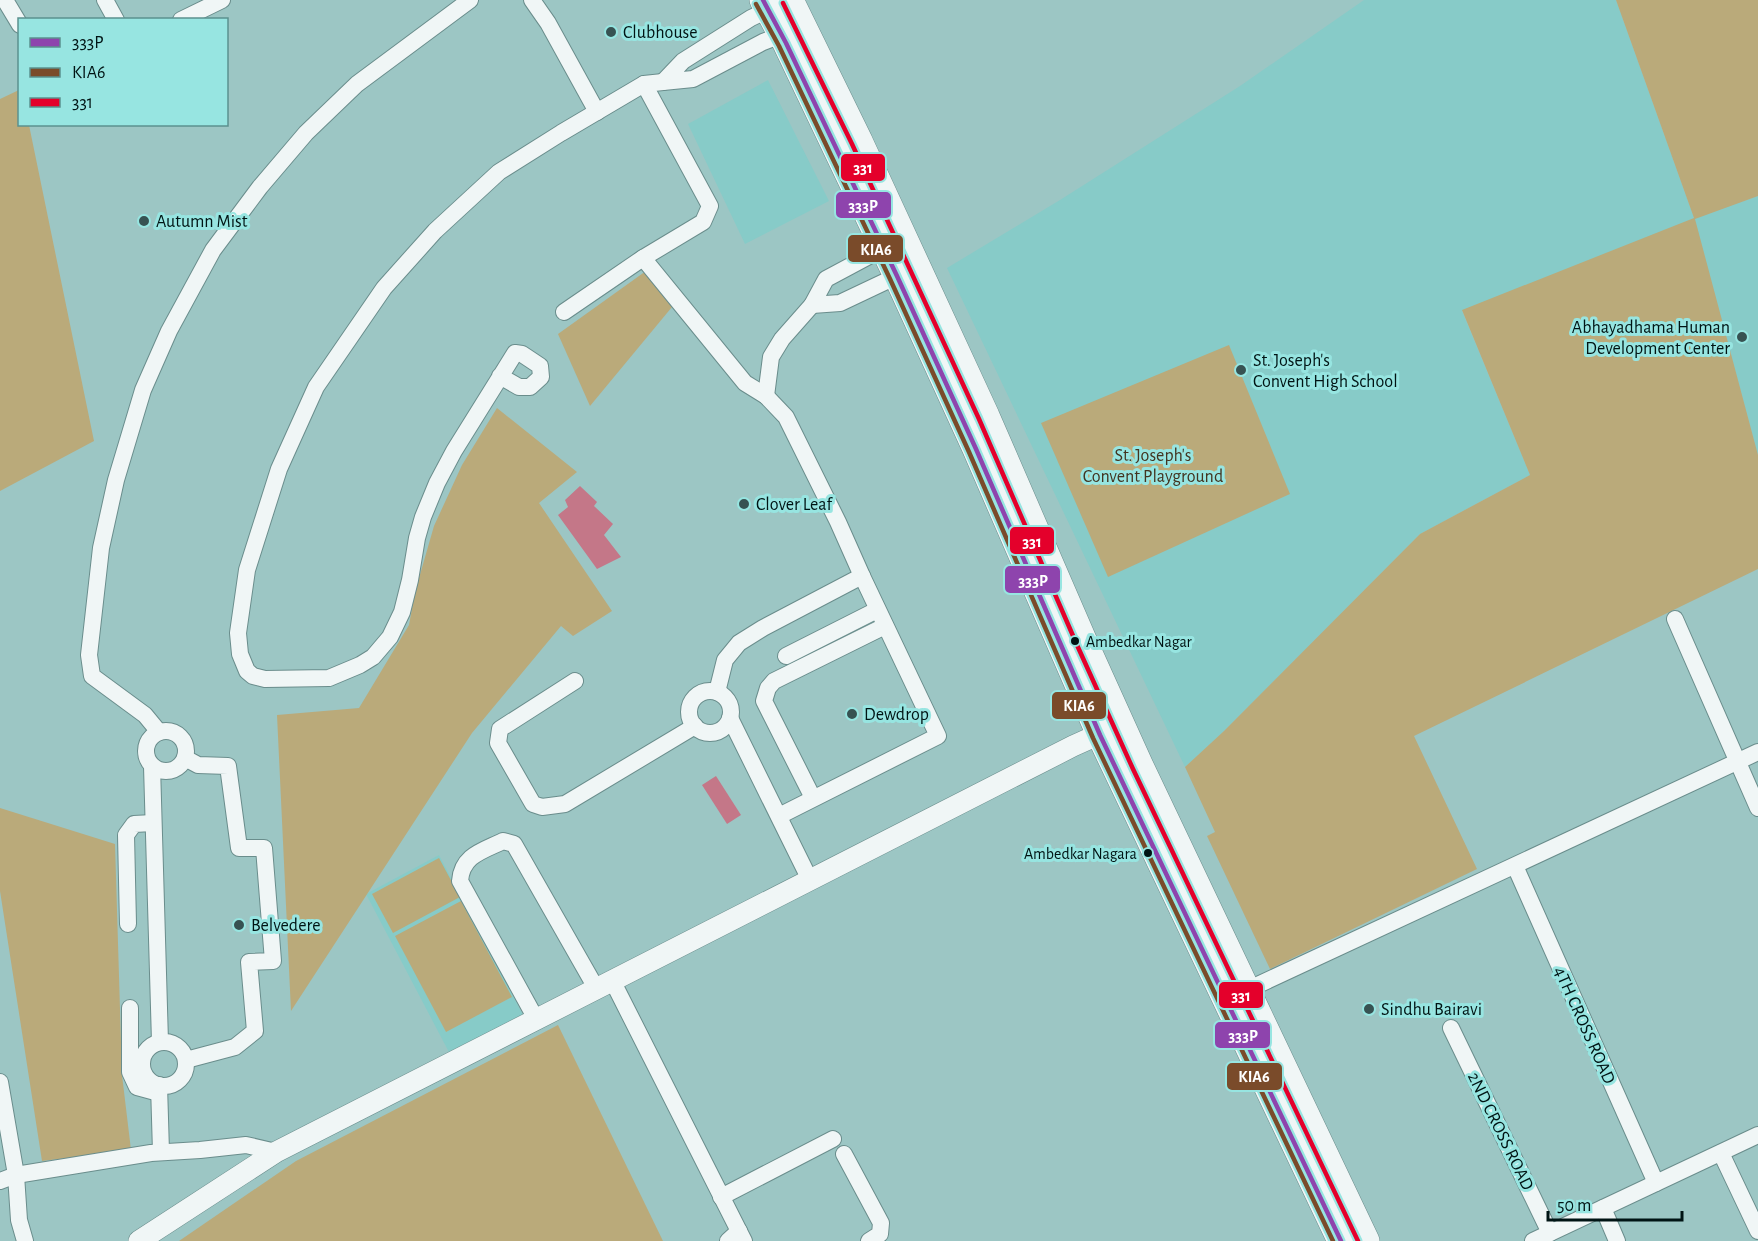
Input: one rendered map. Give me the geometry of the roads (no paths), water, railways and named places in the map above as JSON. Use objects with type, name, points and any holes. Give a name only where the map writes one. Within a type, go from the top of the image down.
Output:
[{"type":"main road","points":[[777,2],[792,31],[860,141],[987,416],[1083,642],[1110,730],[1246,990],[1365,1241]]},
{"type":"main road","points":[[792,31],[791,54],[1110,730],[1341,1241]]},
{"type":"street","points":[[105,0],[115,18]]},
{"type":"street","points":[[186,18],[222,0]]},
{"type":"street","points":[[159,732],[145,714],[92,676],[89,655],[101,548],[116,480],[143,390],[169,331],[213,250],[260,187],[306,133],[357,84],[470,0]]},
{"type":"street","points":[[532,0],[549,23],[597,112]]},
{"type":"street","points":[[663,82],[683,61],[777,2]]},
{"type":"street","points":[[5,7],[18,23]]},
{"type":"street","points":[[501,376],[454,451],[437,483],[417,538],[402,612],[390,637],[373,657],[329,678],[266,680],[253,676],[247,671],[240,654],[238,633],[247,570],[279,469],[316,387],[384,288],[435,231],[499,172],[644,84],[693,79],[763,42],[792,31]]},
{"type":"street","points":[[564,312],[643,258],[703,222],[711,206],[644,84]]},
{"type":"street","points":[[766,396],[771,357],[782,339],[812,305],[826,279],[884,248]]},
{"type":"street","points":[[643,258],[745,383],[766,396],[786,417],[938,736],[779,816]]},
{"type":"street","points":[[812,305],[840,303],[897,276]]},
{"type":"street","points":[[717,692],[725,660],[739,643],[763,627],[862,576]]},
{"type":"street","points":[[786,656],[877,610]]},
{"type":"street","points":[[1675,619],[1758,808]]},
{"type":"street","points":[[813,798],[764,700],[768,688],[774,681],[885,626]]},
{"type":"street","points":[[575,681],[500,729],[498,743],[533,804],[542,807],[565,804],[695,726]]},
{"type":"street","points":[[711,690],[717,692],[728,700],[731,706],[730,718],[726,726],[708,733],[695,726],[690,714],[693,700],[704,692],[711,690]]},
{"type":"street","points":[[730,718],[810,880]]},
{"type":"street","points":[[139,1241],[276,1152],[1079,743],[1110,730]]},
{"type":"street","points":[[152,766],[164,771],[177,768],[185,758],[185,745],[177,735],[165,731],[159,732],[153,735],[146,747],[146,754],[152,766],[160,1042]]},
{"type":"street","points":[[1246,990],[1758,752]]},
{"type":"street","points":[[185,758],[198,765],[228,766],[239,848],[264,848],[273,961],[249,962],[255,1031],[235,1047],[186,1060]]},
{"type":"street","points":[[128,924],[126,834],[134,824],[153,823]]},
{"type":"street","points":[[536,1019],[460,881],[461,871],[467,860],[503,841],[514,844],[604,984],[721,1197],[737,1238]]},
{"type":"street","name":"4TH CROSS ROAD","points":[[1515,866],[1656,1183]]},
{"type":"street","points":[[130,1008],[130,1072],[137,1087],[159,1089],[173,1084],[179,1080],[186,1067],[186,1060],[179,1047],[173,1043],[160,1042],[152,1045],[146,1051],[142,1064],[147,1078],[159,1089],[161,1152]]},
{"type":"street","name":"2ND CROSS ROAD","points":[[1451,1028],[1550,1233]]},
{"type":"street","points":[[0,1082],[8,1178],[25,1241]]},
{"type":"street","points":[[1533,1241],[1758,1135]]},
{"type":"street","points":[[721,1197],[833,1139]]},
{"type":"street","points":[[8,1178],[161,1152],[246,1145],[276,1152]]},
{"type":"street","points":[[1721,1153],[1758,1232]]},
{"type":"street","points":[[843,1154],[881,1223],[880,1234],[869,1241]]},
{"type":"street","points":[[1603,1208],[1617,1241]]},
{"type":"place","name":"Clubhouse","points":[[611,32]]},
{"type":"place","name":"Autumn Mist","points":[[144,221]]},
{"type":"place","name":"Abhayadhama Human Development Center","points":[[1742,337]]},
{"type":"place","name":"St. Joseph's Convent High School","points":[[1241,370]]},
{"type":"place","name":"Clover Leaf","points":[[744,504]]},
{"type":"place","name":"Ambedkar Nagar","points":[[1075,641]]},
{"type":"place","name":"Dewdrop","points":[[852,714]]},
{"type":"place","name":"Ambedkar Nagara","points":[[1148,853]]},
{"type":"place","name":"Belvedere","points":[[239,925]]},
{"type":"place","name":"Sindhu Bairavi","points":[[1369,1009]]},
{"type":"park label","name":"St. Joseph's Convent Playground","points":[[1153,465]]}]
